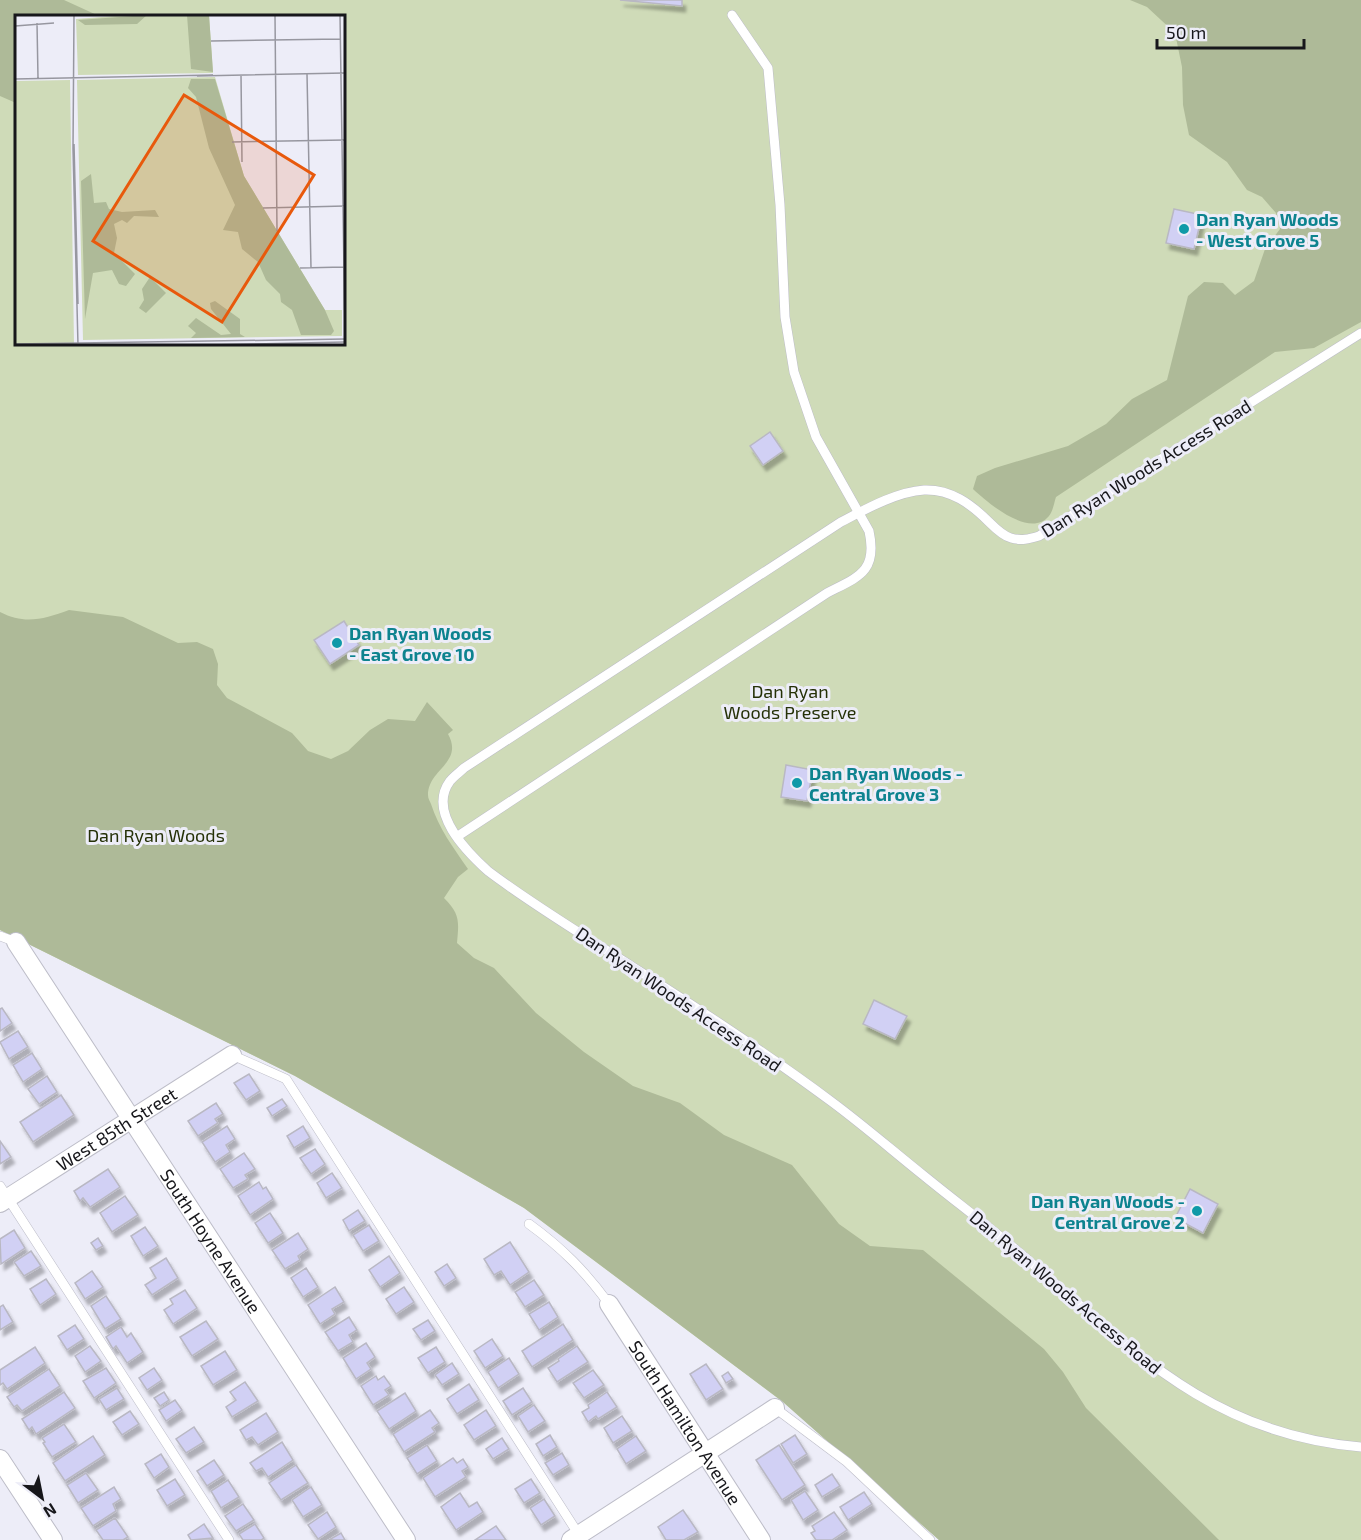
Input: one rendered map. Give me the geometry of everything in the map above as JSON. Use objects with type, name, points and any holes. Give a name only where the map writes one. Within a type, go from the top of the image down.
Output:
[{"type":"street","name":"South Hoyne Avenue","points":[[8,939],[132,1118],[406,1540]]},
{"type":"street","name":"West 85th Street","points":[[3,1196],[232,1054]]},
{"type":"street","name":"South Hamilton Avenue","points":[[609,1304],[761,1540]]},
{"type":"street","points":[[577,1538],[775,1408]]},
{"type":"street","points":[[0,1459],[53,1540]]},
{"type":"lane","points":[[458,836],[817,599],[860,576],[870,556],[869,531],[816,437],[794,372],[785,316],[780,205],[768,68],[732,15]]},
{"type":"lane","name":"Dan Ryan Woods Access Road","points":[[1361,333],[1039,536],[1026,540],[1009,538],[958,497],[924,490],[904,495],[841,522],[464,768],[450,781],[444,793],[442,807],[449,824],[470,855],[488,872],[698,1009],[832,1102],[1020,1253],[1136,1353],[1177,1383],[1212,1405],[1289,1435],[1332,1444],[1361,1447]]},
{"type":"lane","points":[[232,1054],[286,1079],[577,1538]]},
{"type":"lane","points":[[3,1196],[229,1540]]},
{"type":"lane","points":[[529,1224],[558,1245],[609,1304]]},
{"type":"lane","points":[[775,1408],[847,1462],[930,1540]]},
{"type":"green space","name":"Dan Ryan Woods Preserve","points":[[0,0],[1361,0],[1361,1540],[939,1540],[783,1402],[524,1208],[295,1076],[0,930]]},
{"type":"green space","points":[[0,0],[64,0],[97,15],[15,15],[15,103],[0,96]]},
{"type":"green space","points":[[1130,0],[1361,0],[1361,322],[1314,348],[1275,352],[1056,497],[1049,516],[1041,522],[1031,523],[1021,521],[999,510],[973,489],[977,476],[995,468],[1068,446],[1106,424],[1132,399],[1167,380],[1188,296],[1204,282],[1223,283],[1235,295],[1254,281],[1265,249],[1280,229],[1276,213],[1262,197],[1247,190],[1227,162],[1189,135],[1183,105],[1182,67],[1175,33],[1147,7]]},
{"type":"green space","name":"Dan Ryan Woods","points":[[69,610],[123,617],[178,643],[197,642],[213,649],[218,664],[217,685],[227,698],[292,733],[308,751],[331,759],[348,751],[370,730],[388,719],[415,721],[427,702],[453,730],[448,734],[452,752],[433,779],[428,795],[442,830],[468,869],[458,877],[444,898],[456,913],[457,943],[474,958],[494,968],[536,1013],[584,1052],[633,1086],[680,1103],[724,1135],[792,1165],[839,1224],[870,1246],[923,1250],[1044,1349],[1063,1372],[1086,1408],[1219,1540],[939,1540],[783,1402],[524,1208],[295,1076],[0,930],[0,612],[18,618],[34,619]]},
{"type":"building","points":[[620,0],[682,0],[682,6]]},
{"type":"building","name":"Dan Ryan Woods - West Grove 5","points":[[1174,209],[1202,215],[1194,249],[1166,243]]},
{"type":"building","points":[[770,432],[783,451],[763,465],[750,446]]},
{"type":"building","name":"Dan Ryan Woods - East Grove 10","points":[[344,621],[359,645],[330,664],[314,640]]},
{"type":"building","name":"Dan Ryan Woods - Central Grove 3","points":[[786,765],[813,770],[807,801],[781,797]]},
{"type":"building","points":[[874,1000],[907,1016],[895,1039],[863,1024]]},
{"type":"building","points":[[2,1008],[12,1023],[0,1031],[0,1009]]},
{"type":"building","points":[[18,1031],[28,1047],[9,1059],[0,1042]]},
{"type":"building","points":[[32,1053],[42,1069],[23,1082],[13,1065]]},
{"type":"building","points":[[249,1074],[260,1091],[246,1100],[234,1083]]},
{"type":"building","points":[[47,1076],[57,1092],[39,1104],[28,1089]]},
{"type":"building","points":[[61,1095],[74,1115],[33,1142],[20,1122]]},
{"type":"building","points":[[282,1099],[287,1106],[272,1116],[267,1108]]},
{"type":"building","points":[[216,1103],[223,1114],[215,1119],[218,1123],[198,1136],[188,1121]]},
{"type":"building","points":[[227,1126],[235,1139],[226,1145],[230,1152],[215,1162],[202,1142]]},
{"type":"building","points":[[303,1126],[310,1138],[294,1148],[287,1136]]},
{"type":"building","points":[[0,1141],[11,1157],[0,1164]]},
{"type":"building","points":[[315,1149],[325,1164],[311,1174],[300,1158]]},
{"type":"building","points":[[244,1153],[255,1169],[245,1175],[248,1179],[233,1188],[220,1169]]},
{"type":"building","points":[[108,1169],[120,1187],[90,1207],[83,1198],[80,1201],[74,1191]]},
{"type":"building","points":[[332,1173],[342,1188],[326,1198],[317,1183]]},
{"type":"building","points":[[259,1182],[263,1189],[266,1187],[273,1199],[250,1215],[238,1196]]},
{"type":"building","name":"Dan Ryan Woods - Central Grove 2","points":[[1190,1189],[1218,1204],[1203,1233],[1175,1218]]},
{"type":"building","points":[[125,1196],[138,1215],[112,1232],[100,1213]]},
{"type":"building","points":[[358,1210],[365,1221],[349,1231],[343,1220]]},
{"type":"building","points":[[270,1213],[283,1233],[268,1243],[255,1223]]},
{"type":"building","points":[[369,1225],[379,1241],[363,1251],[353,1235]]},
{"type":"building","points":[[145,1227],[158,1246],[143,1256],[131,1236]]},
{"type":"building","points":[[14,1230],[25,1248],[1,1264],[0,1239]]},
{"type":"building","points":[[298,1233],[308,1249],[298,1256],[300,1260],[285,1269],[272,1250]]},
{"type":"building","points":[[98,1238],[103,1246],[96,1250],[91,1243]]},
{"type":"building","points":[[510,1242],[529,1272],[510,1285],[501,1271],[494,1275],[484,1259]]},
{"type":"building","points":[[31,1251],[41,1266],[24,1276],[14,1262]]},
{"type":"building","points":[[389,1256],[400,1273],[380,1287],[369,1270]]},
{"type":"building","points":[[166,1258],[178,1278],[152,1295],[145,1285],[156,1278],[150,1268]]},
{"type":"building","points":[[447,1264],[456,1278],[444,1286],[435,1272]]},
{"type":"building","points":[[306,1268],[318,1287],[303,1297],[291,1278]]},
{"type":"building","points":[[92,1271],[103,1287],[85,1299],[75,1283]]},
{"type":"building","points":[[46,1279],[56,1294],[40,1305],[30,1289]]},
{"type":"building","points":[[534,1280],[544,1295],[525,1307],[515,1292]]},
{"type":"building","points":[[335,1287],[344,1302],[332,1309],[335,1314],[320,1324],[308,1305]]},
{"type":"building","points":[[404,1287],[414,1302],[396,1314],[386,1299]]},
{"type":"building","points":[[185,1290],[197,1308],[173,1324],[164,1310],[173,1304],[170,1299]]},
{"type":"building","points":[[106,1296],[121,1319],[105,1329],[91,1306]]},
{"type":"building","points":[[549,1302],[558,1317],[539,1330],[529,1314]]},
{"type":"building","points":[[3,1305],[13,1322],[0,1330],[0,1307]]},
{"type":"building","points":[[349,1317],[357,1330],[349,1335],[353,1342],[338,1351],[325,1332]]},
{"type":"building","points":[[428,1320],[435,1331],[421,1340],[413,1329]]},
{"type":"building","points":[[206,1321],[218,1339],[192,1356],[180,1337]]},
{"type":"building","points":[[563,1324],[573,1340],[532,1367],[522,1351]]},
{"type":"building","points":[[75,1325],[84,1339],[67,1350],[58,1336]]},
{"type":"building","points":[[121,1327],[127,1337],[131,1333],[143,1352],[127,1363],[116,1346],[113,1349],[106,1337]]},
{"type":"building","points":[[492,1339],[503,1356],[485,1368],[474,1351]]},
{"type":"building","points":[[366,1343],[375,1357],[367,1363],[371,1369],[356,1379],[343,1358]]},
{"type":"building","points":[[90,1346],[101,1361],[85,1372],[75,1356]]},
{"type":"building","points":[[577,1346],[588,1362],[557,1382],[548,1368]]},
{"type":"building","points":[[35,1347],[45,1363],[7,1389],[3,1383],[0,1385],[0,1370]]},
{"type":"building","points":[[436,1347],[445,1362],[428,1373],[418,1358]]},
{"type":"building","points":[[225,1351],[237,1370],[213,1385],[201,1366]]},
{"type":"building","points":[[509,1358],[519,1374],[498,1388],[488,1372]]},
{"type":"building","points":[[452,1363],[459,1374],[442,1385],[435,1375]]},
{"type":"building","points":[[706,1364],[723,1389],[706,1400],[690,1374]]},
{"type":"building","points":[[106,1368],[116,1383],[94,1398],[83,1381]]},
{"type":"building","points":[[154,1368],[162,1380],[147,1390],[139,1378]]},
{"type":"building","points":[[49,1369],[60,1386],[22,1411],[17,1405],[14,1407],[7,1397]]},
{"type":"building","points":[[593,1370],[604,1385],[584,1398],[573,1383]]},
{"type":"building","points":[[728,1372],[733,1379],[726,1383],[722,1376]]},
{"type":"building","points":[[376,1376],[378,1380],[384,1376],[391,1386],[385,1390],[389,1395],[373,1405],[361,1386]]},
{"type":"building","points":[[245,1382],[258,1401],[232,1417],[226,1407],[236,1400],[230,1392]]},
{"type":"building","points":[[469,1384],[479,1400],[457,1414],[447,1399]]},
{"type":"building","points":[[117,1388],[124,1399],[106,1410],[99,1399]]},
{"type":"building","points":[[523,1388],[532,1402],[512,1415],[503,1401]]},
{"type":"building","points":[[64,1392],[75,1408],[36,1434],[32,1427],[29,1430],[22,1419]]},
{"type":"building","points":[[164,1392],[169,1400],[160,1406],[154,1398]]},
{"type":"building","points":[[607,1392],[617,1407],[598,1419],[596,1416],[588,1422],[582,1412]]},
{"type":"building","points":[[405,1393],[416,1411],[389,1429],[377,1411]]},
{"type":"building","points":[[175,1400],[182,1410],[166,1421],[159,1410]]},
{"type":"building","points":[[534,1405],[545,1421],[528,1432],[518,1416]]},
{"type":"building","points":[[430,1410],[439,1423],[432,1428],[435,1432],[404,1452],[393,1434]]},
{"type":"building","points":[[486,1410],[496,1426],[474,1440],[464,1425]]},
{"type":"building","points":[[130,1411],[139,1424],[122,1435],[113,1422]]},
{"type":"building","points":[[266,1413],[278,1432],[258,1445],[252,1437],[246,1440],[240,1430]]},
{"type":"building","points":[[622,1416],[632,1431],[613,1443],[604,1428]]},
{"type":"building","points":[[64,1424],[76,1442],[52,1457],[42,1438]]},
{"type":"building","points":[[194,1427],[204,1442],[186,1453],[176,1439]]},
{"type":"building","points":[[550,1435],[557,1447],[543,1456],[536,1444]]},
{"type":"building","points":[[795,1435],[807,1454],[793,1463],[781,1444]]},
{"type":"building","points":[[93,1436],[105,1455],[65,1481],[53,1463]]},
{"type":"building","points":[[636,1436],[646,1451],[626,1464],[617,1449]]},
{"type":"building","points":[[502,1438],[509,1449],[493,1459],[486,1449]]},
{"type":"building","points":[[282,1442],[293,1460],[268,1477],[262,1468],[256,1471],[250,1463]]},
{"type":"building","points":[[427,1445],[437,1461],[417,1474],[407,1458]]},
{"type":"building","points":[[779,1445],[805,1485],[782,1500],[756,1460]]},
{"type":"building","points":[[562,1453],[569,1465],[553,1475],[545,1463]]},
{"type":"building","points":[[161,1454],[169,1467],[154,1478],[145,1464]]},
{"type":"building","points":[[453,1458],[457,1463],[463,1459],[468,1467],[462,1471],[466,1477],[435,1497],[423,1478]]},
{"type":"building","points":[[214,1460],[224,1475],[207,1486],[197,1471]]},
{"type":"building","points":[[296,1465],[308,1483],[281,1500],[269,1483]]},
{"type":"building","points":[[86,1473],[98,1490],[78,1503],[67,1485]]},
{"type":"building","points":[[832,1474],[840,1486],[822,1497],[815,1485]]},
{"type":"building","points":[[175,1479],[185,1495],[167,1506],[157,1490]]},
{"type":"building","points":[[531,1479],[540,1493],[524,1503],[515,1489]]},
{"type":"building","points":[[228,1480],[239,1497],[221,1508],[211,1491]]},
{"type":"building","points":[[114,1487],[121,1499],[113,1504],[116,1511],[93,1526],[81,1508]]},
{"type":"building","points":[[311,1487],[322,1505],[303,1517],[292,1500]]},
{"type":"building","points":[[805,1491],[818,1510],[803,1520],[791,1500]]},
{"type":"building","points":[[864,1492],[872,1504],[848,1520],[840,1507]]},
{"type":"building","points":[[460,1493],[469,1507],[477,1502],[483,1512],[456,1530],[441,1507]]},
{"type":"building","points":[[544,1499],[555,1516],[541,1525],[530,1508]]},
{"type":"building","points":[[243,1504],[254,1520],[236,1531],[225,1516]]},
{"type":"building","points":[[683,1510],[698,1532],[684,1540],[666,1540],[658,1527]]},
{"type":"building","points":[[327,1512],[336,1527],[318,1539],[308,1525]]},
{"type":"building","points":[[834,1512],[847,1530],[832,1540],[816,1540],[811,1533],[815,1531],[812,1526]]},
{"type":"building","points":[[115,1518],[128,1537],[123,1540],[103,1540],[96,1530]]},
{"type":"building","points":[[204,1524],[213,1538],[191,1540],[188,1535]]},
{"type":"building","points":[[255,1524],[264,1538],[243,1540],[239,1534]]},
{"type":"building","points":[[496,1526],[506,1540],[475,1540]]},
{"type":"building","points":[[341,1533],[345,1540],[329,1540]]},
{"type":"place","name":"Dan Ryan Woods - West Grove 5","points":[[1184,229]]},
{"type":"place","name":"Dan Ryan Woods - East Grove 10","points":[[337,643]]},
{"type":"place","name":"Dan Ryan Woods - Central Grove 3","points":[[797,783]]},
{"type":"place","name":"Dan Ryan Woods - Central Grove 2","points":[[1197,1211]]}]
